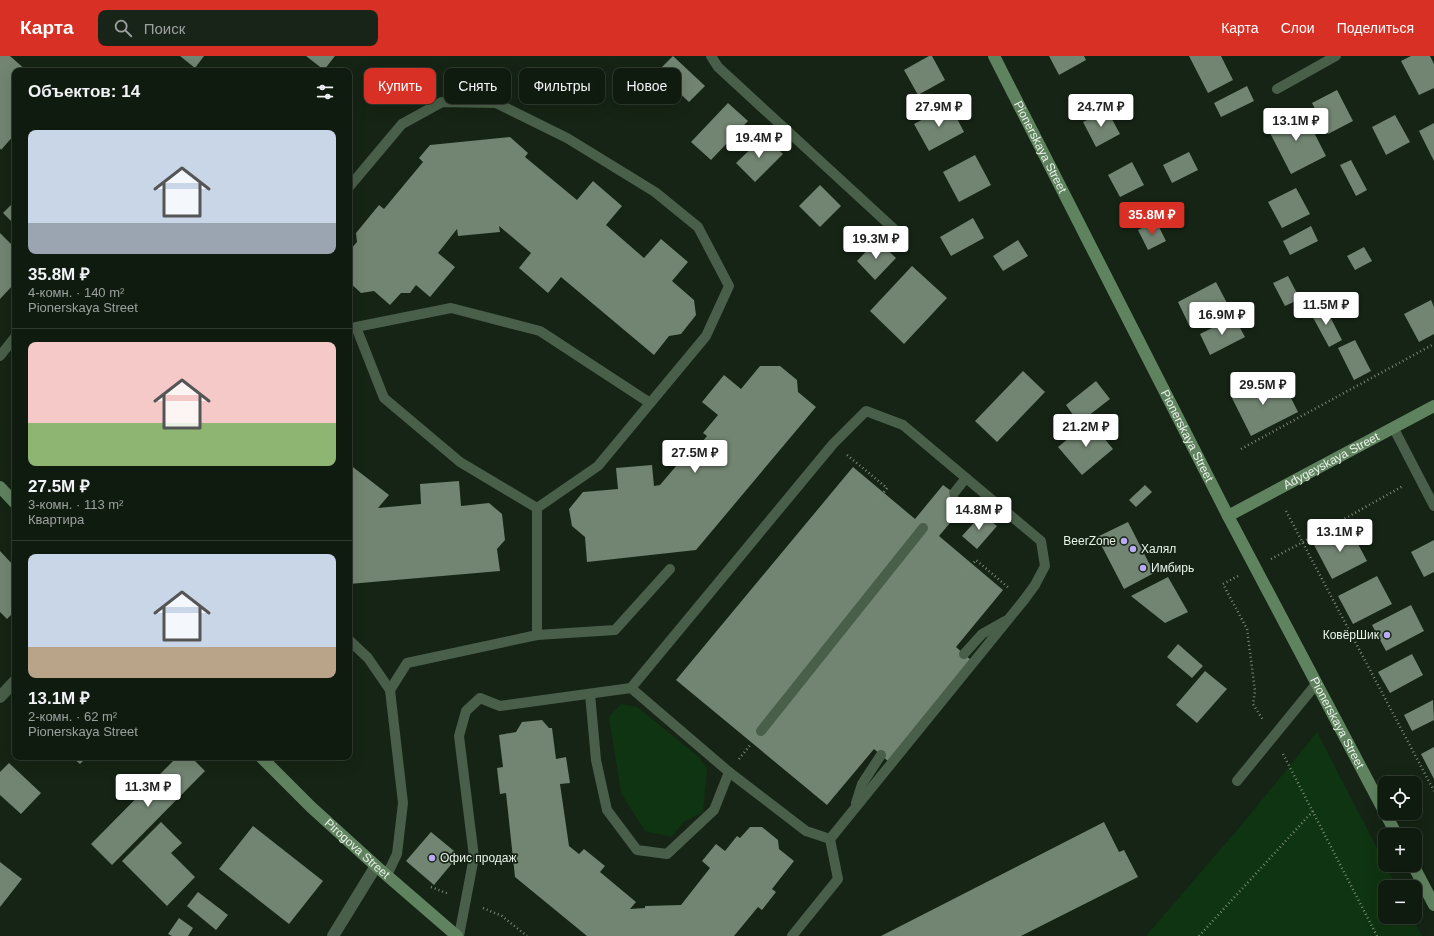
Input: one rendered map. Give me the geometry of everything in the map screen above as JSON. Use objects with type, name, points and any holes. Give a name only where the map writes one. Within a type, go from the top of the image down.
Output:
[{"type":"main road","name":"Pionerskaya Street","points":[[994,56],[1228,516],[1378,800]]},
{"type":"main road","name":"Adygeyskaya Street","points":[[1228,516],[1434,406]]},
{"type":"main road","points":[[0,487],[12,500]]},
{"type":"main road","name":"Pirogova Street","points":[[264,760],[311,807],[376,866],[458,936]]},
{"type":"main road","points":[[1417,872],[1434,905]]},
{"type":"street","points":[[0,698],[12,684]]},
{"type":"street","points":[[333,936],[376,866]]},
{"type":"lane","points":[[711,56],[718,67],[894,229]]},
{"type":"lane","points":[[1277,89],[1336,56]]},
{"type":"lane","points":[[352,183],[402,124],[442,102],[496,103],[567,138],[655,192],[698,228],[730,286],[706,336],[598,466],[537,508]]},
{"type":"lane","points":[[537,508],[460,462],[384,398],[353,324],[451,308],[540,331],[650,403]]},
{"type":"lane","points":[[0,356],[12,341]]},
{"type":"lane","points":[[458,936],[474,857],[459,736],[466,711],[480,698],[500,706],[631,688],[833,444],[866,411],[903,425],[1041,541],[1045,566],[1035,585],[1010,618],[830,839]]},
{"type":"lane","points":[[1394,427],[1434,506]]},
{"type":"lane","points":[[954,493],[966,478]]},
{"type":"lane","points":[[537,508],[537,635]]},
{"type":"lane","points":[[761,731],[923,528]]},
{"type":"lane","points":[[390,690],[407,663],[537,635],[615,630],[670,569]]},
{"type":"lane","points":[[964,654],[982,634],[1010,618]]},
{"type":"lane","points":[[352,643],[368,658],[390,690],[403,803],[397,854],[387,875]]},
{"type":"lane","points":[[1237,781],[1316,683]]},
{"type":"lane","points":[[631,688],[729,772],[806,832],[830,839]]},
{"type":"lane","points":[[590,694],[596,760],[607,810],[637,850],[667,854],[714,810],[729,772]]},
{"type":"lane","points":[[855,809],[862,784],[881,755]]},
{"type":"lane","points":[[792,936],[838,879],[830,839]]},
{"type":"path","points":[[1241,448],[1434,344]]},
{"type":"path","points":[[833,444],[887,488],[872,507]]},
{"type":"path","points":[[1377,936],[1274,736],[1253,704],[1255,691],[1247,629],[1223,584],[1303,542],[1419,477]]},
{"type":"path","points":[[1286,511],[1434,791]]},
{"type":"path","points":[[956,584],[976,560],[1024,600]]},
{"type":"path","points":[[729,772],[761,731]]},
{"type":"path","points":[[1199,936],[1313,811]]},
{"type":"green space","points":[[621,704],[637,707],[699,757],[707,769],[703,812],[685,821],[671,837],[645,831],[621,793],[609,717]]},
{"type":"green space","points":[[1317,732],[1378,850],[1378,872],[1389,872],[1393,880],[1378,880],[1378,924],[1416,924],[1422,936],[1146,936],[1244,822]]},
{"type":"building","points":[[0,56],[10,56],[24,68],[12,68],[12,137],[1,150]]},
{"type":"building","points":[[180,56],[204,56],[195,68]]},
{"type":"building","points":[[306,56],[335,56],[326,68],[321,68]]},
{"type":"building","points":[[673,56],[705,86],[689,102],[681,94],[681,68],[661,68]]},
{"type":"building","points":[[929,56],[932,56],[945,80],[918,95],[904,70]]},
{"type":"building","points":[[1049,56],[1084,56],[1086,60],[1059,75]]},
{"type":"building","points":[[1189,56],[1221,56],[1233,80],[1208,93]]},
{"type":"building","points":[[1411,56],[1430,56],[1434,64],[1434,88],[1419,95],[1401,61]]},
{"type":"building","points":[[1247,86],[1254,101],[1221,117],[1214,103]]},
{"type":"building","points":[[1337,90],[1353,121],[1328,134],[1312,103]]},
{"type":"building","points":[[728,103],[748,121],[711,160],[691,142]]},
{"type":"building","points":[[950,105],[964,132],[929,151],[914,124]]},
{"type":"building","points":[[1302,109],[1326,156],[1291,174],[1267,127]]},
{"type":"building","points":[[1107,110],[1120,134],[1096,147],[1083,122]]},
{"type":"building","points":[[1395,115],[1410,142],[1386,155],[1372,127]]},
{"type":"building","points":[[1434,123],[1434,161],[1419,131]]},
{"type":"building","points":[[764,136],[783,154],[755,182],[736,163]]},
{"type":"building","points":[[510,137],[528,153],[525,157],[577,200],[593,181],[622,206],[606,225],[644,258],[661,239],[688,262],[672,281],[694,300],[696,315],[681,334],[669,336],[654,355],[561,277],[548,293],[519,268],[531,253],[499,226],[500,232],[458,236],[457,229],[438,253],[455,267],[430,297],[416,285],[410,293],[401,293],[390,305],[374,291],[361,293],[352,285],[352,248],[357,242],[356,233],[379,205],[384,209],[423,162],[419,158],[430,145]]},
{"type":"building","points":[[1189,152],[1198,170],[1172,183],[1163,165]]},
{"type":"building","points":[[975,155],[991,185],[959,202],[943,172]]},
{"type":"building","points":[[1351,160],[1367,190],[1356,196],[1340,165]]},
{"type":"building","points":[[1132,162],[1144,185],[1120,197],[1108,175]]},
{"type":"building","points":[[820,185],[841,206],[820,227],[799,206]]},
{"type":"building","points":[[1296,188],[1310,214],[1282,228],[1268,202]]},
{"type":"building","points":[[12,204],[12,222],[3,213]]},
{"type":"building","points":[[973,218],[984,238],[951,256],[940,237]]},
{"type":"building","points":[[1156,221],[1166,241],[1148,250],[1138,230]]},
{"type":"building","points":[[1311,226],[1318,241],[1290,255],[1283,241]]},
{"type":"building","points":[[0,233],[12,245],[12,286],[0,299]]},
{"type":"building","points":[[877,240],[896,258],[875,280],[857,261]]},
{"type":"building","points":[[1018,240],[1028,256],[1003,271],[993,256]]},
{"type":"building","points":[[1364,247],[1372,261],[1355,270],[1347,256]]},
{"type":"building","points":[[912,266],[947,298],[904,344],[870,311]]},
{"type":"building","points":[[1288,276],[1300,299],[1285,306],[1273,283]]},
{"type":"building","points":[[1216,282],[1228,305],[1189,325],[1178,302]]},
{"type":"building","points":[[1431,300],[1434,307],[1434,334],[1419,342],[1404,314]]},
{"type":"building","points":[[1324,305],[1342,340],[1329,347],[1310,312]]},
{"type":"building","points":[[1234,317],[1245,337],[1210,355],[1200,334]]},
{"type":"building","points":[[1355,340],[1371,371],[1354,380],[1338,348]]},
{"type":"building","points":[[760,366],[780,366],[797,380],[798,392],[816,407],[696,550],[587,562],[585,537],[572,526],[569,509],[583,492],[618,489],[616,468],[652,465],[654,486],[660,485],[682,459],[685,462],[707,436],[703,433],[718,415],[702,402],[724,375],[741,389]]},
{"type":"building","points":[[1023,371],[1045,392],[997,442],[975,421]]},
{"type":"building","points":[[1269,376],[1278,395],[1287,390],[1298,412],[1251,436],[1231,396]]},
{"type":"building","points":[[1096,381],[1110,399],[1079,423],[1066,405]]},
{"type":"building","points":[[1090,421],[1113,449],[1082,475],[1058,447]]},
{"type":"building","points":[[352,466],[389,495],[378,508],[421,504],[420,484],[459,481],[461,506],[489,503],[502,514],[505,540],[497,549],[500,571],[352,584]]},
{"type":"building","points":[[853,467],[915,519],[943,485],[954,493],[966,504],[939,536],[1003,590],[956,647],[971,660],[888,761],[874,749],[827,805],[676,680]]},
{"type":"building","points":[[1145,485],[1152,492],[1136,507],[1129,500]]},
{"type":"building","points":[[982,514],[997,526],[977,549],[962,536]]},
{"type":"building","points":[[1128,522],[1154,573],[1124,589],[1097,537]]},
{"type":"building","points":[[1349,527],[1367,561],[1332,579],[1314,545]]},
{"type":"building","points":[[1434,540],[1434,572],[1424,577],[1411,552]]},
{"type":"building","points":[[0,551],[12,564],[12,614],[7,619],[0,612]]},
{"type":"building","points":[[1377,576],[1392,604],[1353,624],[1338,596]]},
{"type":"building","points":[[1168,577],[1188,612],[1165,623],[1131,596]]},
{"type":"building","points":[[1411,605],[1424,631],[1386,651],[1372,625]]},
{"type":"building","points":[[1178,644],[1203,666],[1192,678],[1167,657]]},
{"type":"building","points":[[1412,654],[1423,675],[1390,693],[1378,672]]},
{"type":"building","points":[[1205,671],[1227,689],[1197,723],[1176,705]]},
{"type":"building","points":[[1433,700],[1434,720],[1412,731],[1404,715]]},
{"type":"building","points":[[542,720],[549,728],[552,728],[556,759],[566,757],[570,783],[560,784],[569,846],[579,854],[584,849],[605,866],[600,872],[636,902],[630,909],[645,908],[645,906],[681,905],[710,868],[702,861],[716,844],[725,851],[737,836],[740,838],[750,827],[762,827],[778,840],[779,849],[794,861],[772,889],[776,892],[762,910],[758,907],[734,936],[587,936],[515,877],[506,793],[500,794],[497,768],[503,767],[499,735],[516,732],[522,722]]},
{"type":"building","points":[[1434,747],[1434,779],[1421,754]]},
{"type":"building","points":[[75,760],[84,760],[80,764]]},
{"type":"building","points":[[174,760],[194,760],[205,771],[112,865],[91,844]]},
{"type":"building","points":[[9,763],[41,793],[21,814],[0,795],[0,772]]},
{"type":"building","points":[[161,822],[182,843],[171,853],[195,877],[167,906],[122,861]]},
{"type":"building","points":[[1104,822],[1119,852],[1124,850],[1138,877],[1021,936],[881,936]]},
{"type":"building","points":[[253,826],[323,881],[289,924],[219,869]]},
{"type":"building","name":"Офис продаж","points":[[431,832],[459,855],[434,885],[406,861]]},
{"type":"building","points":[[0,862],[22,879],[0,907]]},
{"type":"building","points":[[198,892],[228,915],[216,930],[187,906]]},
{"type":"building","points":[[179,918],[193,928],[188,936],[172,936],[168,934]]},
{"type":"place","name":"BeerZone","points":[[1124,541]]},
{"type":"place","name":"Халял","points":[[1133,549]]},
{"type":"place","name":"Имбирь","points":[[1143,568]]},
{"type":"place","name":"КовёрШик","points":[[1387,635]]},
{"type":"place","name":"Офис продаж","points":[[432,858]]}]
